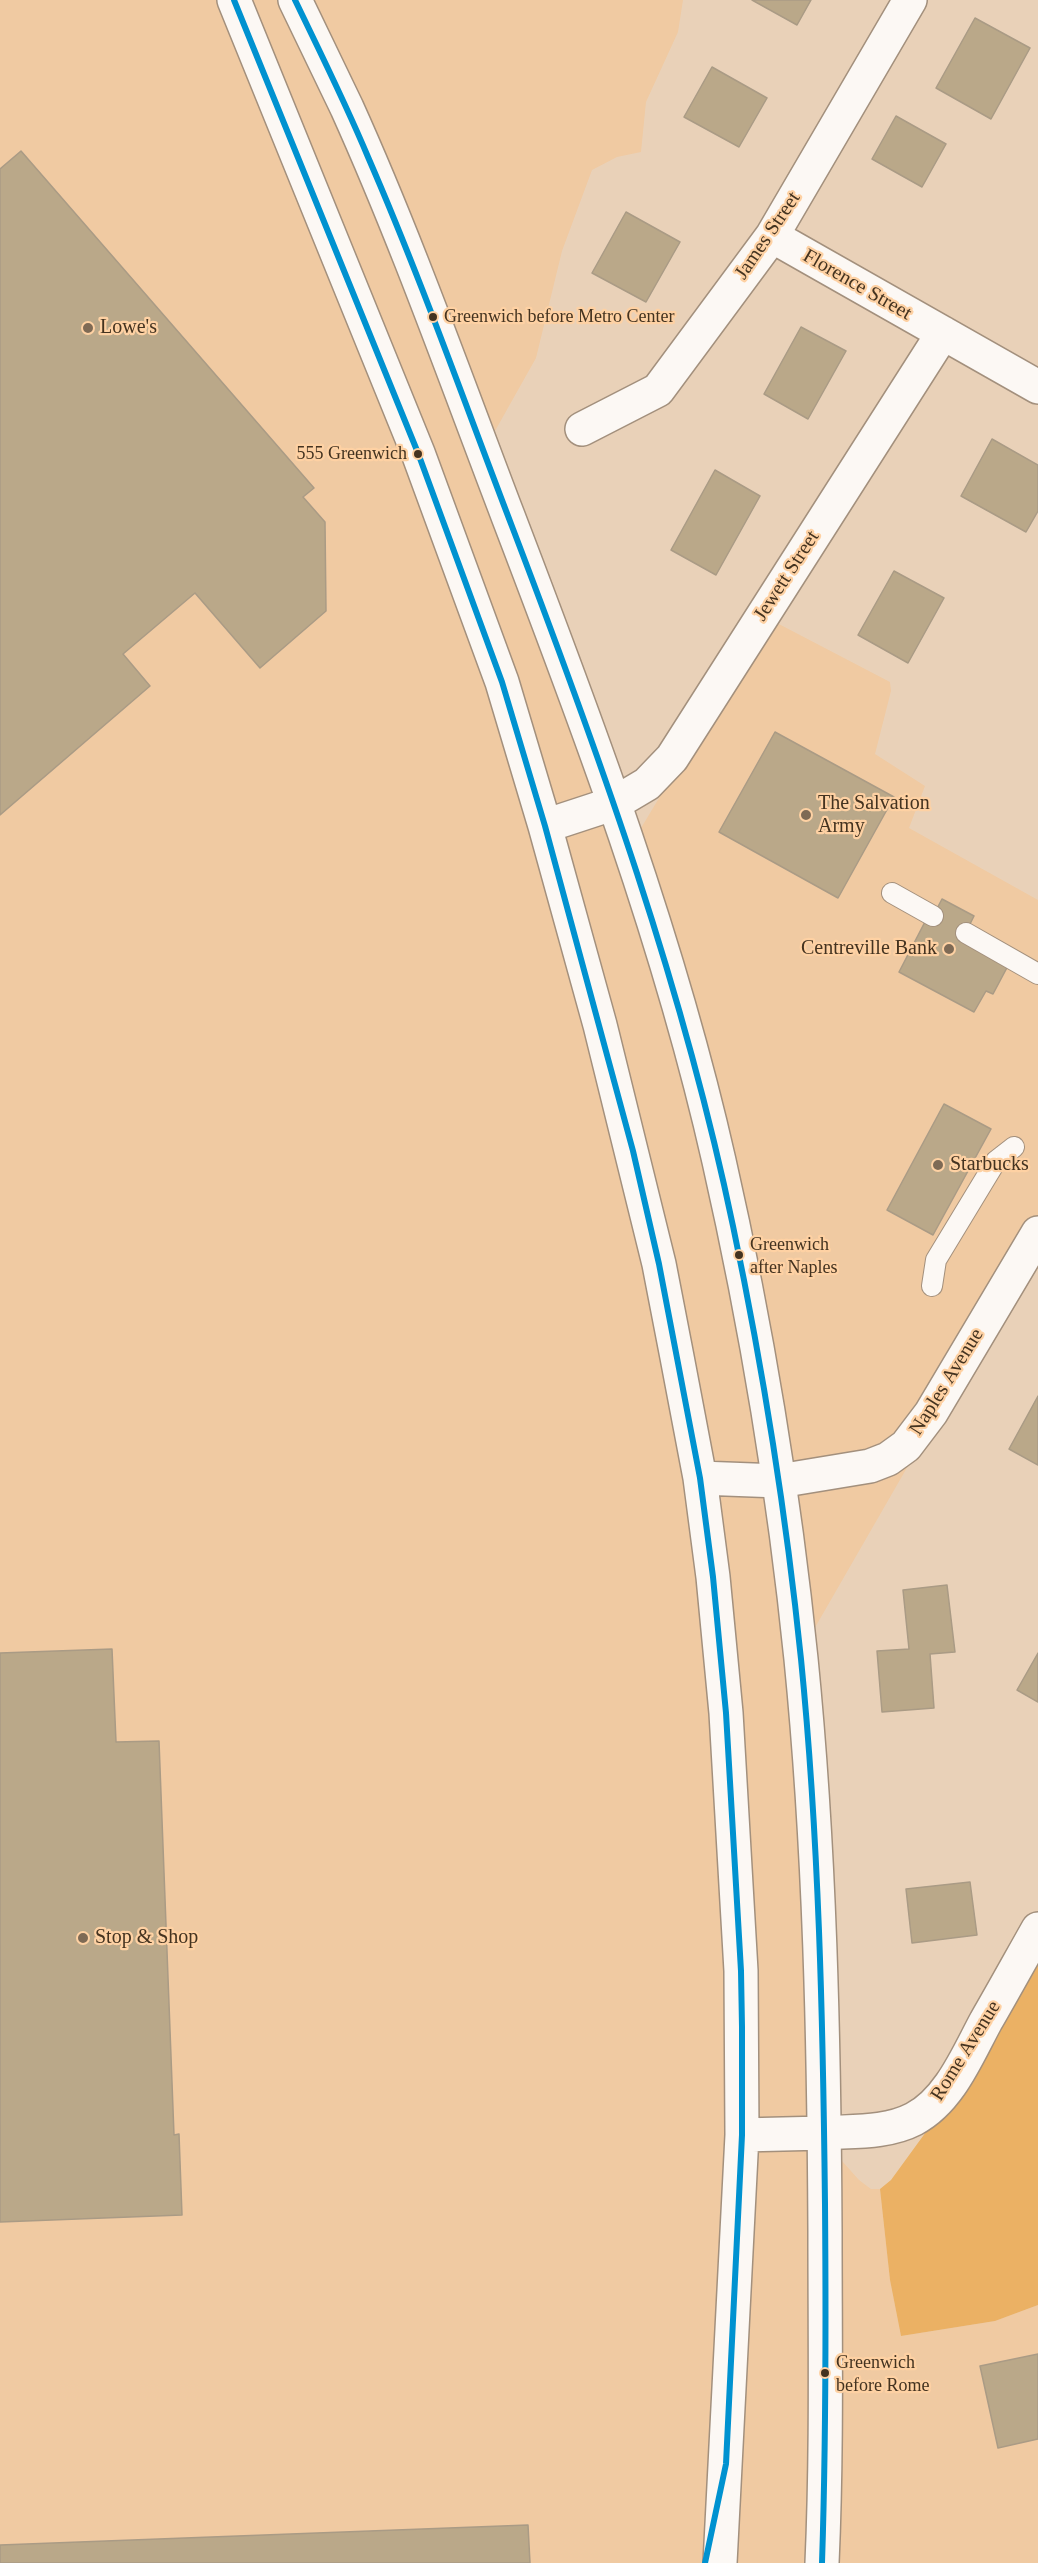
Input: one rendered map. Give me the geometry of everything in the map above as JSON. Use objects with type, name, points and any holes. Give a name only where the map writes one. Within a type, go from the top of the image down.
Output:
[{"type":"main road","points":[[234,0],[422,464],[502,682],[545,826],[635,1163],[659,1264],[700,1478],[713,1577],[728,1736],[741,1971],[742,2135],[720,2563]]},
{"type":"main road","points":[[295,0],[349,112],[402,242],[572,682],[651,911],[718,1159],[779,1481],[801,1658],[810,1773],[818,1903],[824,2133],[826,2399],[822,2563]]},
{"type":"main road","name":"James Street","points":[[582,429],[657,390],[772,237],[910,0]]},
{"type":"main road","name":"Florence Street","points":[[772,237],[1038,387]]},
{"type":"main road","name":"Jewett Street","points":[[545,826],[615,803],[647,784],[672,758],[943,333]]},
{"type":"main road","name":"Naples Avenue","points":[[700,1478],[779,1481],[870,1466],[888,1459],[906,1446],[931,1413],[1038,1233]]},
{"type":"main road","name":"Rome Avenue","points":[[742,2135],[877,2130],[899,2125],[928,2110],[939,2099],[959,2070],[1038,1929]]},
{"type":"main road","points":[[705,2563],[726,2464]]},
{"type":"lane","points":[[892,893],[933,916]]},
{"type":"lane","points":[[966,933],[1038,974]]},
{"type":"lane","points":[[932,1286],[936,1260],[996,1161],[1014,1147]]},
{"type":"shaded area","points":[[0,0],[683,0],[678,32],[646,102],[641,152],[617,157],[592,170],[562,251],[536,358],[477,463],[629,848],[766,620],[775,622],[890,682],[891,691],[875,754],[925,786],[909,828],[1038,900],[1038,1240],[813,1631],[834,2152],[859,2180],[871,2189],[880,2189],[890,2280],[901,2336],[995,2321],[1038,2305],[1038,2563],[0,2563]]},
{"type":"shaded area","points":[[1038,1955],[1038,2305],[995,2321],[901,2336],[890,2280],[880,2189],[891,2180],[971,2070]]},
{"type":"building","points":[[752,0],[811,0],[797,25]]},
{"type":"building","points":[[975,18],[1030,48],[991,119],[936,88]]},
{"type":"building","points":[[712,67],[767,98],[739,147],[684,117]]},
{"type":"building","points":[[896,116],[946,144],[922,187],[872,159]]},
{"type":"building","name":"Lowe's","points":[[21,151],[314,488],[303,497],[325,522],[326,611],[260,668],[195,593],[123,654],[150,686],[0,815],[0,169]]},
{"type":"building","points":[[626,212],[680,242],[646,302],[592,273]]},
{"type":"building","points":[[801,327],[846,351],[808,419],[764,394]]},
{"type":"building","points":[[992,439],[1038,465],[1038,511],[1026,532],[961,496]]},
{"type":"building","points":[[715,470],[760,496],[716,575],[671,550]]},
{"type":"building","points":[[894,571],[944,598],[908,663],[858,635]]},
{"type":"building","name":"The Salvation Army","points":[[775,732],[894,797],[838,898],[719,832]]},
{"type":"building","name":"Centreville Bank","points":[[942,899],[974,916],[964,936],[1010,962],[993,994],[986,991],[974,1012],[899,972],[928,916],[932,918]]},
{"type":"building","points":[[944,1104],[991,1129],[933,1235],[887,1210]]},
{"type":"building","points":[[1038,1396],[1038,1465],[1009,1449]]},
{"type":"building","points":[[947,1585],[955,1652],[930,1654],[934,1708],[882,1712],[877,1651],[909,1649],[903,1590]]},
{"type":"building","name":"Stop & Shop","points":[[112,1649],[116,1742],[159,1741],[174,2135],[179,2134],[182,2215],[0,2222],[0,1653]]},
{"type":"building","points":[[1038,1653],[1038,1702],[1017,1690]]},
{"type":"building","points":[[970,1882],[977,1935],[912,1943],[906,1889]]},
{"type":"building","points":[[1038,2354],[1038,2439],[998,2448],[980,2366]]},
{"type":"building","points":[[528,2525],[530,2563],[0,2563],[0,2545]]},
{"type":"transit line","points":[[234,0],[418,453],[502,682],[545,826],[633,1151],[659,1264],[700,1478],[713,1577],[726,1713],[741,1971],[742,2027],[742,2135],[726,2464],[705,2563]]},
{"type":"transit line","points":[[295,0],[351,117],[406,249],[608,786],[690,1048],[733,1226],[764,1387],[781,1496],[801,1659],[812,1795],[819,1931],[824,2136],[825,2383],[822,2563]]},
{"type":"place","name":"Greenwich before Metro Center","points":[[433,317]]},
{"type":"place","name":"Lowe's","points":[[88,328]]},
{"type":"place","name":"555 Greenwich","points":[[418,454]]},
{"type":"place","name":"The Salvation Army","points":[[806,815]]},
{"type":"place","name":"Centreville Bank","points":[[949,949]]},
{"type":"place","name":"Starbucks","points":[[938,1165]]},
{"type":"place","name":"Greenwich after Naples","points":[[739,1255]]},
{"type":"place","name":"Stop & Shop","points":[[83,1938]]},
{"type":"place","name":"Greenwich before Rome","points":[[825,2373]]}]
